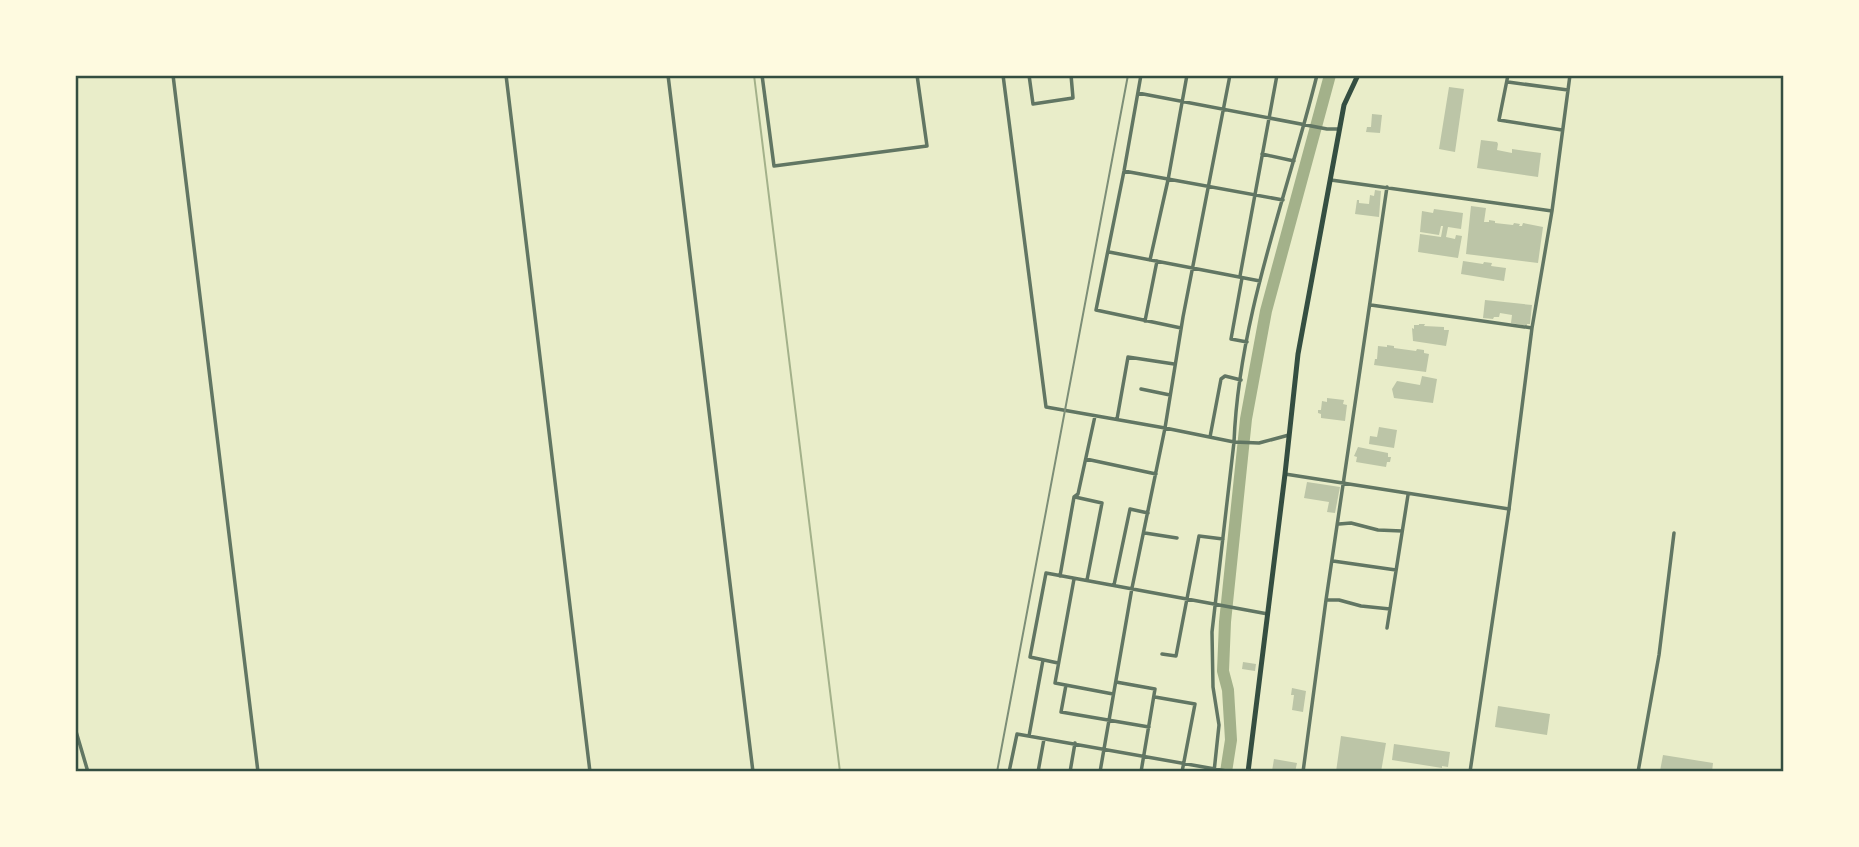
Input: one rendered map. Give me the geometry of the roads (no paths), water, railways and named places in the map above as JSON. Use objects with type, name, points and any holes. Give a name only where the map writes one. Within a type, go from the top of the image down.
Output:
[{"type":"main road","points":[[1248,772],[1298,354],[1344,105],[1358,75]]},
{"type":"street","points":[[173,75],[258,772]]},
{"type":"street","points":[[506,75],[590,772]]},
{"type":"street","points":[[668,75],[753,772]]},
{"type":"street","points":[[762,75],[774,166],[927,146],[917,75]]},
{"type":"street","points":[[1003,75],[1046,407],[1234,442],[1259,443],[1289,435]]},
{"type":"street","points":[[1029,75],[1033,104],[1073,98],[1071,75]]},
{"type":"street","points":[[1141,75],[1096,310],[1181,328]]},
{"type":"street","points":[[1150,260],[1187,75]]},
{"type":"street","points":[[1100,772],[1132,588],[1165,428],[1174,365],[1230,75]]},
{"type":"street","points":[[1247,342],[1231,339],[1277,75]]},
{"type":"street","points":[[1214,771],[1219,725],[1211,661],[1212,632],[1235,414],[1260,281],[1317,75]]},
{"type":"street","points":[[1508,75],[1499,120],[1562,130]]},
{"type":"street","points":[[1470,772],[1570,75]]},
{"type":"street","points":[[1507,82],[1568,90]]},
{"type":"street","points":[[1138,93],[1326,129],[1339,129]]},
{"type":"street","points":[[1262,154],[1294,161]]},
{"type":"street","points":[[1124,171],[1283,200]]},
{"type":"street","points":[[1331,180],[1552,211]]},
{"type":"street","points":[[1303,772],[1387,187]]},
{"type":"street","points":[[1109,252],[1260,281]]},
{"type":"street","points":[[1145,321],[1157,261]]},
{"type":"street","points":[[1371,305],[1532,328]]},
{"type":"street","points":[[1117,419],[1128,357],[1174,365]]},
{"type":"street","points":[[1210,437],[1221,379],[1225,376],[1241,380]]},
{"type":"street","points":[[1141,389],[1170,396]]},
{"type":"street","points":[[1060,576],[1074,497],[1078,494],[1095,416]]},
{"type":"street","points":[[1085,459],[1156,474]]},
{"type":"street","points":[[1285,474],[1509,509]]},
{"type":"street","points":[[1387,628],[1408,495]]},
{"type":"street","points":[[1074,497],[1102,503],[1087,580]]},
{"type":"street","points":[[1115,585],[1130,509],[1148,513]]},
{"type":"street","points":[[1338,524],[1351,523],[1378,530],[1402,531]]},
{"type":"street","points":[[1144,533],[1177,538]]},
{"type":"street","points":[[1636,772],[1640,764],[1659,655],[1674,533]]},
{"type":"street","points":[[1163,654],[1176,656],[1199,536],[1223,539]]},
{"type":"street","points":[[1332,561],[1396,570]]},
{"type":"street","points":[[1058,663],[1030,657],[1046,573],[1268,614]]},
{"type":"street","points":[[1074,578],[1055,683],[1113,694]]},
{"type":"street","points":[[1326,600],[1390,609]]},
{"type":"street","points":[[1029,736],[1043,660]]},
{"type":"street","points":[[1115,682],[1155,689],[1141,772]]},
{"type":"street","points":[[1066,685],[1061,712],[1149,727]]},
{"type":"street","points":[[1154,697],[1195,704],[1182,772]]},
{"type":"street","points":[[75,728],[88,772]]},
{"type":"street","points":[[1009,772],[1017,734],[1214,771],[1232,772]]},
{"type":"street","points":[[1038,772],[1044,739]]},
{"type":"street","points":[[1070,772],[1076,743]]},
{"type":"waterway","points":[[754,75],[840,772]]},
{"type":"waterway","points":[[1226,772],[1231,740],[1228,690],[1223,671],[1225,622],[1246,419],[1266,311],[1330,75]]},
{"type":"railway","points":[[997,772],[1128,75]]}]
